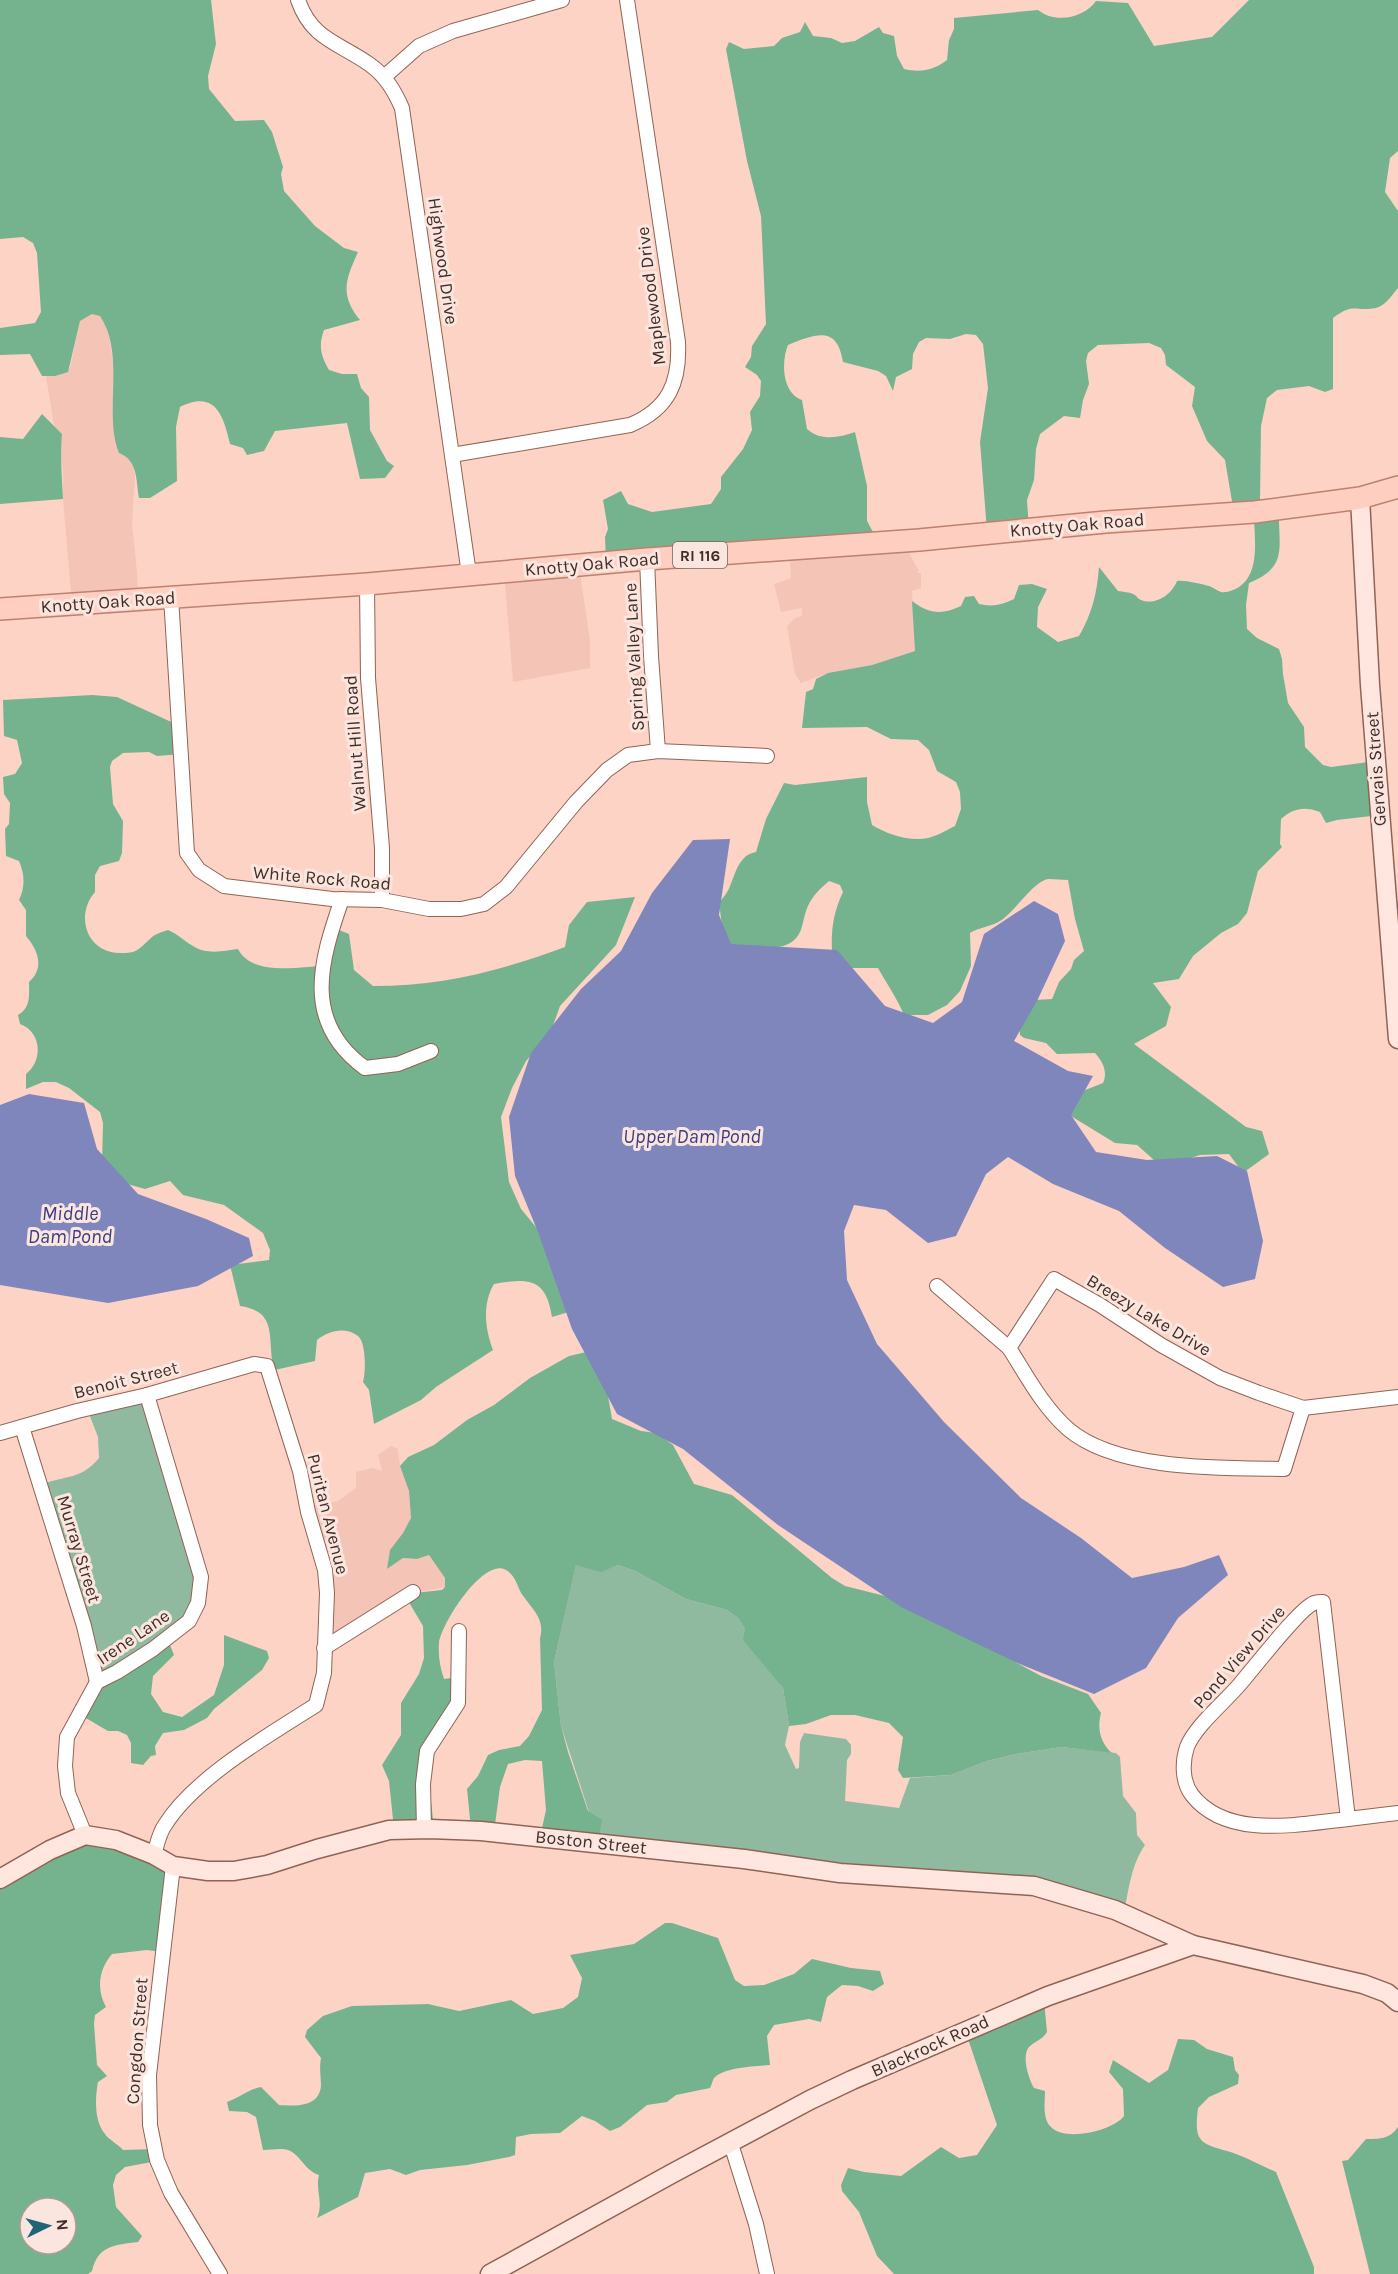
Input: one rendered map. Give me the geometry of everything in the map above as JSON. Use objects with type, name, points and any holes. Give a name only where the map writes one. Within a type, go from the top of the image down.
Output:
[{"type":"main road","name":"Knotty Oak Road","points":[[0,609],[367,584],[647,559],[1255,512],[1360,498],[1398,487]]},
{"type":"street","name":"Highwood Drive","points":[[298,0],[311,26],[324,38],[369,64],[384,77],[399,99],[406,125],[469,574]]},
{"type":"street","points":[[384,77],[419,46],[453,31],[562,0]]},
{"type":"street","name":"Maplewood Drive","points":[[452,455],[630,425],[654,412],[673,387],[678,373],[678,342],[627,0]]},
{"type":"street","name":"Gervais Street","points":[[1360,498],[1370,685],[1398,1039]]},
{"type":"street","name":"Spring Valley Lane","points":[[647,559],[658,751],[682,754],[767,756]]},
{"type":"street","name":"Walnut Hill Road","points":[[367,584],[368,678],[382,848],[382,900]]},
{"type":"street","name":"White Rock Road","points":[[171,597],[187,853],[199,870],[224,886],[342,899],[382,900],[429,909],[461,909],[484,904],[506,887],[576,802],[607,770],[628,755],[658,751]]},
{"type":"street","points":[[342,899],[326,946],[322,982],[323,1009],[331,1030],[348,1055],[365,1068],[398,1064],[431,1051]]},
{"type":"street","name":"Breezy Lake Drive","points":[[1009,1348],[1054,1279],[1101,1305],[1161,1346],[1220,1378],[1303,1408],[1398,1396]]},
{"type":"street","points":[[937,1286],[1009,1348],[1041,1397],[1068,1429],[1097,1448],[1147,1461],[1217,1468],[1284,1469],[1303,1408]]},
{"type":"street","name":"Benoit Street","points":[[0,1433],[261,1364]]},
{"type":"street","name":"Puritan Avenue","points":[[154,1855],[164,1826],[191,1792],[266,1737],[316,1705],[324,1673],[326,1570],[280,1406],[267,1366],[261,1364]]},
{"type":"street","name":"Irene Lane","points":[[85,1835],[68,1793],[65,1766],[67,1737],[97,1682],[153,1649],[189,1621],[198,1603],[201,1577],[147,1395]]},
{"type":"street","name":"Murray Street","points":[[22,1427],[84,1626],[97,1682]]},
{"type":"street","points":[[324,1648],[413,1592]]},
{"type":"street","name":"Pond View Drive","points":[[1348,1819],[1323,1602],[1313,1603],[1300,1615],[1233,1694],[1206,1721],[1188,1746],[1183,1767],[1187,1789],[1199,1805],[1219,1817],[1251,1825],[1294,1825],[1348,1819],[1398,1813]]},
{"type":"street","points":[[424,1829],[423,1784],[426,1750],[458,1703],[459,1630]]},
{"type":"street","name":"Boston Street","points":[[85,1835],[116,1840],[154,1855],[173,1866],[208,1871],[234,1872],[267,1865],[389,1830],[424,1829],[481,1831],[669,1850],[840,1873],[1034,1886],[1115,1910],[1193,1946]]},
{"type":"street","points":[[0,1879],[50,1850],[85,1835]]},
{"type":"street","name":"Congdon Street","points":[[173,1866],[149,2074],[150,2125],[157,2160],[171,2193],[220,2274]]},
{"type":"street","points":[[1193,1946],[1363,1984],[1394,1996]]},
{"type":"street","name":"Blackrock Road","points":[[490,2274],[810,2100],[1048,1996],[1193,1946]]},
{"type":"street","points":[[731,2144],[756,2224],[767,2274]]},
{"type":"shaded area","points":[[92,314],[100,315],[110,340],[114,373],[116,445],[119,452],[128,456],[135,476],[132,524],[138,600],[72,605],[63,499],[63,470],[60,456],[62,434],[54,426],[46,376],[55,376],[70,368],[80,321]]},
{"type":"shaded area","points":[[789,550],[908,551],[919,571],[917,573],[921,573],[921,588],[912,591],[915,651],[872,665],[828,673],[801,683],[795,674],[787,626],[795,618],[802,616],[802,608],[781,612],[774,584],[791,578]]},
{"type":"shaded area","points":[[579,566],[590,641],[590,668],[513,682],[504,572]]},
{"type":"shaded area","points":[[391,1446],[398,1449],[400,1466],[409,1491],[411,1518],[390,1550],[388,1569],[403,1558],[417,1559],[429,1555],[445,1578],[445,1587],[414,1593],[332,1644],[312,1506],[338,1501],[356,1488],[356,1472],[373,1468],[382,1471],[378,1455]]},
{"type":"green space","points":[[0,0],[211,0],[216,44],[208,76],[209,89],[235,121],[264,120],[272,132],[283,167],[281,174],[284,191],[315,226],[344,248],[358,252],[350,270],[347,294],[353,311],[360,320],[324,330],[321,351],[329,370],[342,374],[357,374],[361,388],[369,397],[370,430],[387,461],[394,466],[385,478],[360,479],[347,423],[275,431],[264,451],[247,455],[243,448],[230,444],[224,423],[216,408],[202,401],[180,407],[176,427],[177,481],[150,498],[139,498],[133,466],[130,460],[119,453],[115,438],[112,348],[108,331],[100,316],[92,314],[80,321],[68,372],[55,376],[42,376],[30,354],[0,355],[0,328],[35,323],[41,312],[37,253],[33,243],[23,237],[0,239]]},
{"type":"green space","points":[[1249,0],[1398,0],[1398,151],[1390,158],[1385,192],[1398,211],[1398,288],[1379,307],[1345,310],[1333,318],[1333,389],[1325,392],[1309,386],[1277,390],[1267,398],[1261,426],[1260,500],[1263,511],[1279,511],[1280,545],[1276,563],[1262,577],[1249,583],[1246,605],[1247,629],[1257,638],[1279,649],[1288,703],[1304,727],[1305,747],[1323,765],[1331,767],[1376,761],[1380,815],[1326,823],[1320,812],[1304,809],[1290,812],[1281,819],[1280,844],[1282,847],[1258,871],[1247,913],[1238,924],[1221,933],[1193,956],[1179,979],[1153,983],[1171,1007],[1166,1026],[1134,1044],[1246,1127],[1262,1131],[1269,1154],[1243,1173],[1229,1154],[1200,1155],[1162,1167],[1137,1145],[1115,1143],[1066,1113],[1070,1096],[1103,1083],[1105,1071],[1102,1064],[1095,1053],[1057,1054],[1046,1043],[1024,1038],[1020,1035],[1019,1015],[1035,1000],[1052,999],[1059,982],[1071,969],[1074,960],[1084,951],[1068,880],[1043,881],[1031,890],[1006,917],[993,925],[970,933],[971,966],[960,991],[947,1005],[928,1015],[904,1015],[878,968],[846,968],[832,953],[833,922],[843,892],[840,885],[829,881],[820,889],[808,906],[796,938],[781,947],[725,948],[719,903],[728,890],[742,860],[756,852],[766,819],[784,783],[795,785],[867,777],[867,802],[872,825],[891,834],[913,839],[935,836],[955,826],[961,809],[960,792],[956,782],[937,771],[929,750],[918,740],[891,739],[867,727],[802,728],[806,692],[813,689],[816,679],[828,673],[872,665],[915,651],[912,601],[924,609],[936,612],[948,611],[961,606],[965,597],[974,596],[979,604],[997,605],[1014,599],[1019,585],[1032,584],[1047,589],[1038,607],[1037,627],[1058,642],[1079,636],[1084,628],[1093,603],[1099,567],[1118,591],[1131,593],[1147,601],[1163,598],[1177,581],[1206,585],[1223,592],[1237,588],[1246,580],[1251,572],[1255,553],[1254,514],[1234,513],[1225,460],[1207,441],[1192,406],[1195,387],[1166,365],[1165,355],[1161,348],[1149,343],[1098,345],[1088,353],[1086,361],[1089,384],[1080,418],[1064,416],[1040,434],[1036,449],[1034,480],[1027,500],[1029,530],[987,531],[980,442],[988,388],[983,344],[976,335],[966,334],[950,339],[926,338],[919,342],[913,354],[912,369],[896,377],[893,391],[886,376],[878,371],[843,362],[836,342],[830,337],[816,336],[788,345],[784,360],[785,376],[790,391],[802,400],[807,429],[824,437],[843,436],[855,432],[867,486],[867,521],[879,543],[606,562],[605,537],[608,529],[603,500],[621,491],[628,504],[652,512],[711,504],[721,489],[721,477],[743,449],[752,430],[750,412],[760,396],[761,381],[757,375],[745,367],[751,357],[752,346],[766,324],[761,216],[747,161],[726,49],[729,42],[744,49],[774,46],[782,38],[800,32],[805,22],[813,36],[831,38],[842,43],[855,41],[879,27],[883,33],[894,36],[897,56],[904,69],[922,71],[947,60],[949,40],[954,29],[954,18],[1038,10],[1061,18],[1084,12],[1096,1],[1128,3],[1154,46],[1212,37]]},
{"type":"green space","points":[[42,414],[62,434],[63,499],[0,504],[0,437],[23,439]]},
{"type":"green space","points":[[92,695],[117,697],[180,726],[182,754],[157,756],[149,752],[123,753],[112,761],[110,767],[113,804],[123,821],[122,853],[119,861],[100,866],[95,875],[95,892],[89,901],[85,921],[92,939],[108,951],[133,952],[141,948],[154,935],[168,930],[204,951],[238,949],[245,958],[264,967],[322,966],[334,928],[349,934],[354,970],[373,986],[423,983],[494,970],[565,947],[569,925],[587,902],[635,897],[616,945],[560,1006],[550,1034],[526,1061],[501,1117],[509,1182],[521,1209],[551,1245],[572,1311],[552,1317],[545,1294],[534,1283],[517,1281],[494,1284],[486,1308],[488,1334],[493,1350],[436,1387],[421,1400],[374,1424],[369,1390],[363,1382],[365,1365],[363,1344],[361,1339],[353,1333],[342,1330],[326,1334],[317,1340],[315,1361],[270,1371],[269,1365],[272,1360],[268,1324],[259,1312],[240,1306],[230,1265],[269,1260],[270,1250],[263,1233],[224,1205],[183,1195],[170,1181],[145,1189],[106,1178],[102,1164],[103,1123],[100,1112],[69,1088],[56,1082],[43,1082],[26,1089],[26,1074],[35,1062],[38,1047],[33,1033],[20,1024],[18,1015],[27,1005],[29,982],[37,971],[38,959],[34,947],[26,936],[26,910],[19,900],[24,881],[21,866],[19,861],[6,856],[5,829],[9,824],[10,803],[4,794],[3,777],[15,774],[22,763],[17,740],[4,736],[3,700]]},
{"type":"green space","points":[[591,1351],[604,1373],[612,1419],[641,1431],[657,1433],[673,1445],[694,1484],[732,1495],[832,1578],[845,1586],[889,1597],[913,1607],[1041,1676],[1088,1694],[1101,1713],[1100,1735],[1112,1753],[1062,1747],[987,1761],[951,1775],[903,1778],[898,1770],[903,1737],[889,1723],[855,1715],[831,1715],[806,1724],[789,1726],[783,1688],[743,1640],[745,1629],[738,1618],[727,1610],[686,1599],[635,1571],[618,1565],[601,1572],[576,1565],[554,1662],[561,1726],[568,1752],[588,1811],[602,1820],[598,1842],[540,1837],[546,1810],[542,1761],[525,1760],[508,1764],[500,1787],[494,1832],[471,1829],[467,1789],[478,1776],[488,1755],[499,1750],[520,1746],[529,1736],[542,1710],[540,1621],[510,1573],[497,1569],[487,1573],[465,1594],[448,1621],[439,1643],[444,1679],[451,1678],[452,1713],[429,1762],[428,1773],[434,1829],[394,1829],[389,1781],[382,1765],[401,1735],[401,1703],[419,1674],[424,1658],[423,1626],[407,1599],[414,1593],[442,1590],[445,1587],[445,1578],[429,1555],[417,1559],[403,1558],[387,1569],[390,1550],[411,1518],[409,1491],[400,1466],[408,1457],[434,1445],[530,1378],[569,1356]]},
{"type":"green space","points":[[148,1397],[198,1563],[194,1616],[99,1681],[43,1484],[79,1474],[99,1458],[98,1437],[88,1411]]},
{"type":"green space","points":[[576,1564],[601,1571],[618,1565],[635,1571],[686,1599],[727,1610],[738,1618],[783,1688],[789,1726],[785,1745],[796,1769],[799,1768],[800,1742],[804,1733],[846,1739],[851,1745],[851,1754],[847,1760],[845,1801],[899,1808],[910,1778],[951,1775],[987,1761],[1016,1754],[1062,1747],[1116,1753],[1120,1757],[1123,1796],[1136,1813],[1137,1835],[1145,1845],[1134,1869],[1124,1912],[1036,1887],[599,1843],[561,1726],[554,1662]]},
{"type":"green space","points":[[224,1635],[267,1651],[269,1658],[262,1670],[214,1709],[207,1718],[184,1730],[163,1733],[155,1746],[156,1755],[151,1756],[143,1765],[131,1763],[131,1743],[127,1735],[118,1731],[108,1731],[84,1717],[99,1681],[168,1640],[174,1655],[153,1676],[151,1694],[163,1712],[182,1717],[214,1695],[224,1665]]},
{"type":"green space","points":[[85,1836],[170,1864],[161,1952],[147,1950],[112,1954],[104,1966],[100,1979],[101,1993],[106,2007],[95,2015],[94,2024],[97,2065],[107,2076],[98,2082],[96,2102],[101,2129],[123,2150],[155,2149],[157,2161],[125,2167],[116,2175],[113,2185],[116,2207],[142,2236],[138,2242],[115,2246],[103,2251],[88,2274],[0,2274],[0,1881]]},
{"type":"green space","points":[[665,1923],[672,1923],[718,1938],[735,1980],[744,1986],[764,1985],[794,1974],[812,1959],[851,1968],[880,1971],[884,1984],[873,1991],[858,1986],[842,1985],[827,1997],[821,2022],[809,2019],[774,2025],[767,2036],[770,2065],[725,2071],[714,2078],[710,2088],[676,2095],[667,2102],[647,2105],[620,2127],[610,2131],[582,2116],[560,2133],[516,2137],[515,2155],[509,2157],[467,2165],[420,2170],[406,2175],[390,2169],[365,2173],[358,2197],[317,2218],[320,2206],[319,2175],[288,2150],[263,2150],[256,2117],[247,2112],[229,2111],[227,2102],[261,2087],[279,2105],[305,2104],[316,2098],[321,2086],[321,2058],[305,2037],[307,2030],[323,2016],[352,2006],[428,2004],[459,2011],[511,2000],[533,2014],[563,2008],[578,1997],[582,1978],[570,1955],[634,1944]]},
{"type":"green space","points":[[1044,2000],[1047,2032],[1027,2051],[1028,2074],[1034,2088],[1045,2091],[1048,2124],[1067,2134],[1100,2130],[1124,2116],[1123,2089],[1109,2072],[1113,2060],[1149,2083],[1168,2070],[1178,2039],[1194,2040],[1207,2049],[1233,2057],[1235,2070],[1239,2075],[1238,2084],[1209,2097],[1198,2108],[1198,2134],[1204,2143],[1210,2146],[1240,2155],[1276,2172],[1314,2267],[1314,2274],[894,2274],[877,2256],[859,2212],[842,2191],[841,2185],[848,2168],[901,2176],[941,2147],[959,2158],[977,2155],[997,2125],[965,2030]]},
{"type":"green space","points":[[1398,2127],[1398,2274],[1370,2274],[1342,2161],[1348,2160],[1366,2139],[1384,2138]]},
{"type":"water","name":"Upper Dam Pond","points":[[730,839],[719,915],[731,944],[837,950],[885,1006],[933,1023],[962,1002],[984,934],[1034,901],[1058,914],[1065,941],[1037,1001],[1014,1041],[1068,1071],[1093,1076],[1071,1115],[1096,1152],[1147,1160],[1217,1156],[1247,1171],[1263,1241],[1255,1279],[1223,1287],[1165,1248],[1119,1211],[1053,1184],[1008,1157],[986,1174],[956,1236],[928,1243],[886,1210],[854,1205],[844,1231],[847,1280],[877,1344],[944,1422],[1021,1498],[1081,1538],[1132,1578],[1184,1567],[1219,1555],[1228,1575],[1178,1618],[1146,1668],[1094,1694],[1015,1662],[901,1607],[778,1525],[683,1449],[617,1414],[572,1329],[538,1232],[515,1176],[509,1117],[531,1053],[581,989],[621,951],[652,893],[693,840]]},
{"type":"water","name":"Middle Dam Pond","points":[[29,1094],[84,1103],[97,1149],[138,1194],[206,1219],[249,1238],[253,1256],[198,1286],[108,1303],[0,1285],[0,1105]]}]
